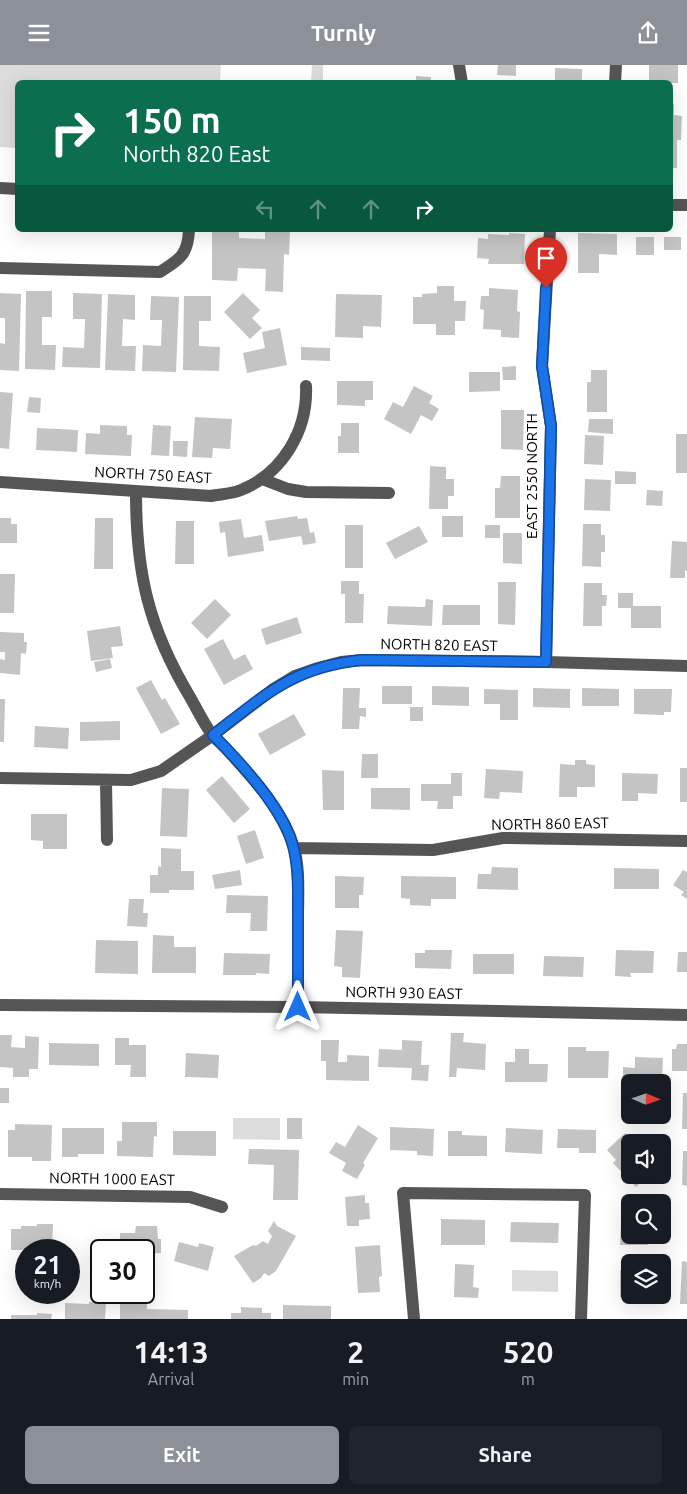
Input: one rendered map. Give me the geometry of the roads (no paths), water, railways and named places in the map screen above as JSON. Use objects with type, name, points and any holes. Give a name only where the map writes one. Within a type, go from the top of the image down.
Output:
[{"type":"street","points":[[459,65],[462,80]]},
{"type":"street","points":[[615,80],[616,65]]},
{"type":"street","points":[[0,188],[15,189]]},
{"type":"street","points":[[673,205],[687,205]]},
{"type":"street","points":[[0,268],[160,272],[180,260],[188,232]]},
{"type":"street","name":"EAST 2550 NORTH","points":[[546,662],[551,426],[542,366],[550,232]]},
{"type":"street","name":"NORTH 750 EAST","points":[[0,482],[210,496],[240,490],[262,479],[288,453],[304,415],[306,386]]},
{"type":"street","points":[[262,479],[288,489],[306,492],[389,493]]},
{"type":"street","points":[[136,492],[136,523],[141,569],[154,625],[178,676],[213,735],[228,750],[270,801],[283,822],[294,849],[298,883],[298,1007]]},
{"type":"street","name":"NORTH 820 EAST","points":[[0,777],[131,781],[161,771],[213,735],[272,690],[295,677],[341,662],[362,660],[546,662],[687,666]]},
{"type":"street","points":[[106,781],[107,840]]},
{"type":"street","name":"NORTH 860 EAST","points":[[294,849],[434,849],[502,838],[687,841]]},
{"type":"street","name":"NORTH 930 EAST","points":[[0,1005],[298,1007],[687,1015]]},
{"type":"street","points":[[414,1319],[403,1193],[584,1195],[581,1319]]},
{"type":"street","name":"NORTH 1000 EAST","points":[[0,1194],[190,1197],[222,1207]]}]
